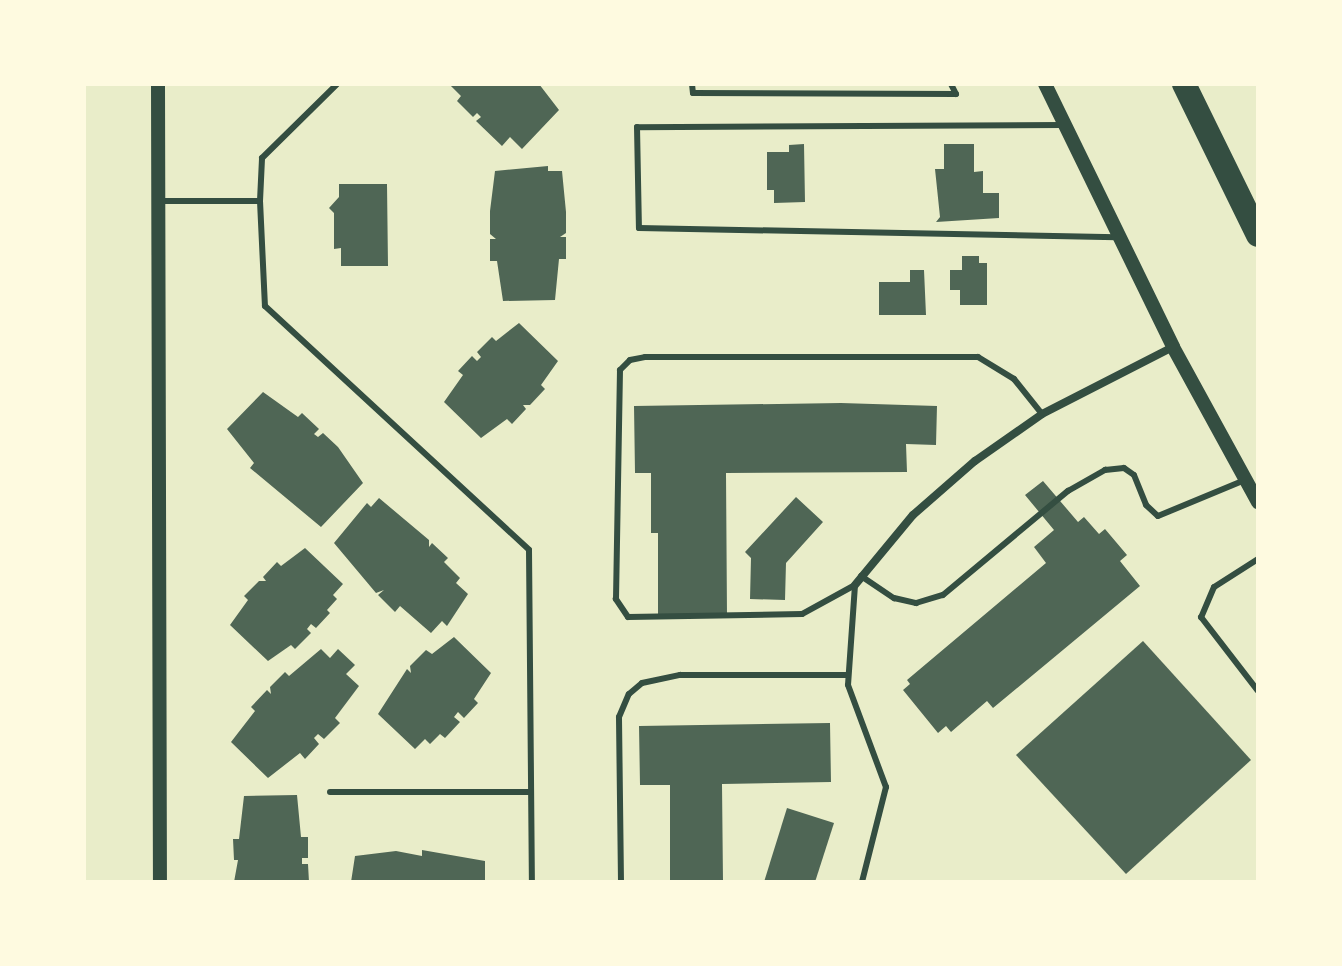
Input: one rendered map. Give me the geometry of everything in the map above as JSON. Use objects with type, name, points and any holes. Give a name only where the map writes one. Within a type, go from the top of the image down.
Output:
[{"type":"highway","points":[[1184,84],[1258,235]]},
{"type":"street","points":[[158,84],[160,882]]},
{"type":"street","points":[[1045,84],[1123,237],[1173,347],[1258,502]]},
{"type":"street","points":[[855,585],[913,515],[975,461],[1042,414],[1173,347]]},
{"type":"lane","points":[[337,84],[262,158],[260,201],[265,306],[529,550],[532,882]]},
{"type":"lane","points":[[692,84],[693,93],[956,94],[951,84]]},
{"type":"lane","points":[[1066,125],[637,127],[639,228],[1123,237]]},
{"type":"lane","points":[[157,201],[260,201]]},
{"type":"lane","points":[[855,585],[802,614],[628,617],[616,599],[620,370],[630,360],[645,357],[978,357],[1014,379],[1042,414]]},
{"type":"lane","points":[[861,576],[894,598],[916,603],[943,595],[1068,491],[1105,470],[1124,468],[1134,475],[1146,505],[1158,516],[1245,480]]},
{"type":"lane","points":[[1258,559],[1214,587],[1201,617],[1258,691]]},
{"type":"lane","points":[[855,585],[848,675],[886,787],[862,882]]},
{"type":"lane","points":[[621,882],[619,717],[629,694],[642,683],[680,675],[848,675]]},
{"type":"lane","points":[[330,792],[531,792]]},
{"type":"building","points":[[449,84],[539,84],[559,110],[522,149],[510,137],[502,146],[476,121],[481,117],[477,113],[473,117],[457,101],[461,96]]},
{"type":"building","points":[[804,144],[805,202],[774,203],[774,190],[767,190],[767,152],[789,152],[789,145]]},
{"type":"building","points":[[944,144],[974,144],[974,172],[983,171],[983,193],[999,193],[999,218],[936,222],[940,217],[935,169],[944,169]]},
{"type":"building","points":[[548,166],[548,171],[562,171],[566,212],[566,233],[560,237],[566,237],[566,259],[559,259],[555,300],[503,301],[497,261],[490,261],[490,239],[496,239],[490,234],[495,171]]},
{"type":"building","points":[[339,184],[387,184],[388,266],[341,266],[341,248],[334,249],[334,213],[329,208],[339,197]]},
{"type":"building","points":[[962,256],[979,256],[979,263],[987,263],[987,305],[960,305],[960,290],[950,290],[950,270],[962,270]]},
{"type":"building","points":[[910,270],[924,270],[926,315],[879,315],[879,282],[910,282]]},
{"type":"building","points":[[519,323],[558,361],[541,385],[545,389],[530,405],[523,405],[526,409],[512,424],[507,419],[481,438],[444,402],[463,375],[458,371],[472,356],[477,361],[481,357],[477,352],[492,337],[496,341]]},
{"type":"building","points":[[263,392],[298,417],[302,413],[319,429],[314,434],[318,437],[323,433],[338,447],[363,483],[321,527],[250,468],[254,463],[227,429]]},
{"type":"building","points":[[841,403],[937,406],[936,445],[906,444],[907,472],[726,473],[727,615],[658,615],[658,533],[651,533],[651,473],[635,473],[634,406]]},
{"type":"building","points":[[1043,481],[1078,522],[1084,517],[1099,534],[1105,529],[1127,555],[1120,561],[1140,586],[993,708],[987,701],[951,732],[946,726],[938,733],[903,690],[910,684],[907,680],[1046,563],[1034,547],[1054,530],[1025,495]]},
{"type":"building","points":[[796,497],[823,522],[786,563],[785,600],[750,599],[751,558],[745,552]]},
{"type":"building","points":[[379,498],[429,540],[429,547],[432,543],[448,558],[444,562],[460,578],[456,583],[468,594],[447,626],[442,621],[431,633],[400,606],[395,612],[378,595],[384,590],[376,593],[334,543],[367,503],[371,507]]},
{"type":"building","points":[[305,548],[343,584],[333,595],[337,599],[327,610],[330,613],[316,628],[311,624],[307,629],[311,633],[295,649],[291,645],[268,661],[230,625],[248,600],[244,596],[259,581],[266,581],[263,577],[277,562],[281,566]]},
{"type":"building","points":[[454,637],[491,673],[474,699],[478,703],[464,718],[458,712],[454,717],[460,722],[445,738],[440,734],[430,744],[425,739],[415,749],[378,714],[407,669],[411,673],[410,666],[426,650],[432,654]]},
{"type":"building","points":[[1143,641],[1251,760],[1126,874],[1016,755]]},
{"type":"building","points":[[321,649],[330,658],[338,649],[355,665],[346,674],[359,686],[335,718],[340,723],[324,739],[318,734],[314,738],[319,744],[305,759],[300,753],[268,778],[231,742],[255,711],[251,707],[267,690],[271,694],[270,687],[285,672],[289,676]]},
{"type":"building","points":[[830,723],[831,782],[722,784],[723,882],[670,882],[670,785],[640,785],[639,726]]},
{"type":"building","points":[[297,795],[301,837],[308,837],[308,858],[302,858],[302,864],[308,864],[309,882],[234,882],[238,860],[234,860],[233,839],[239,839],[244,796]]},
{"type":"building","points":[[787,808],[834,823],[815,882],[764,882]]},
{"type":"building","points":[[422,850],[485,861],[485,882],[351,882],[355,856],[396,851],[422,856]]}]
